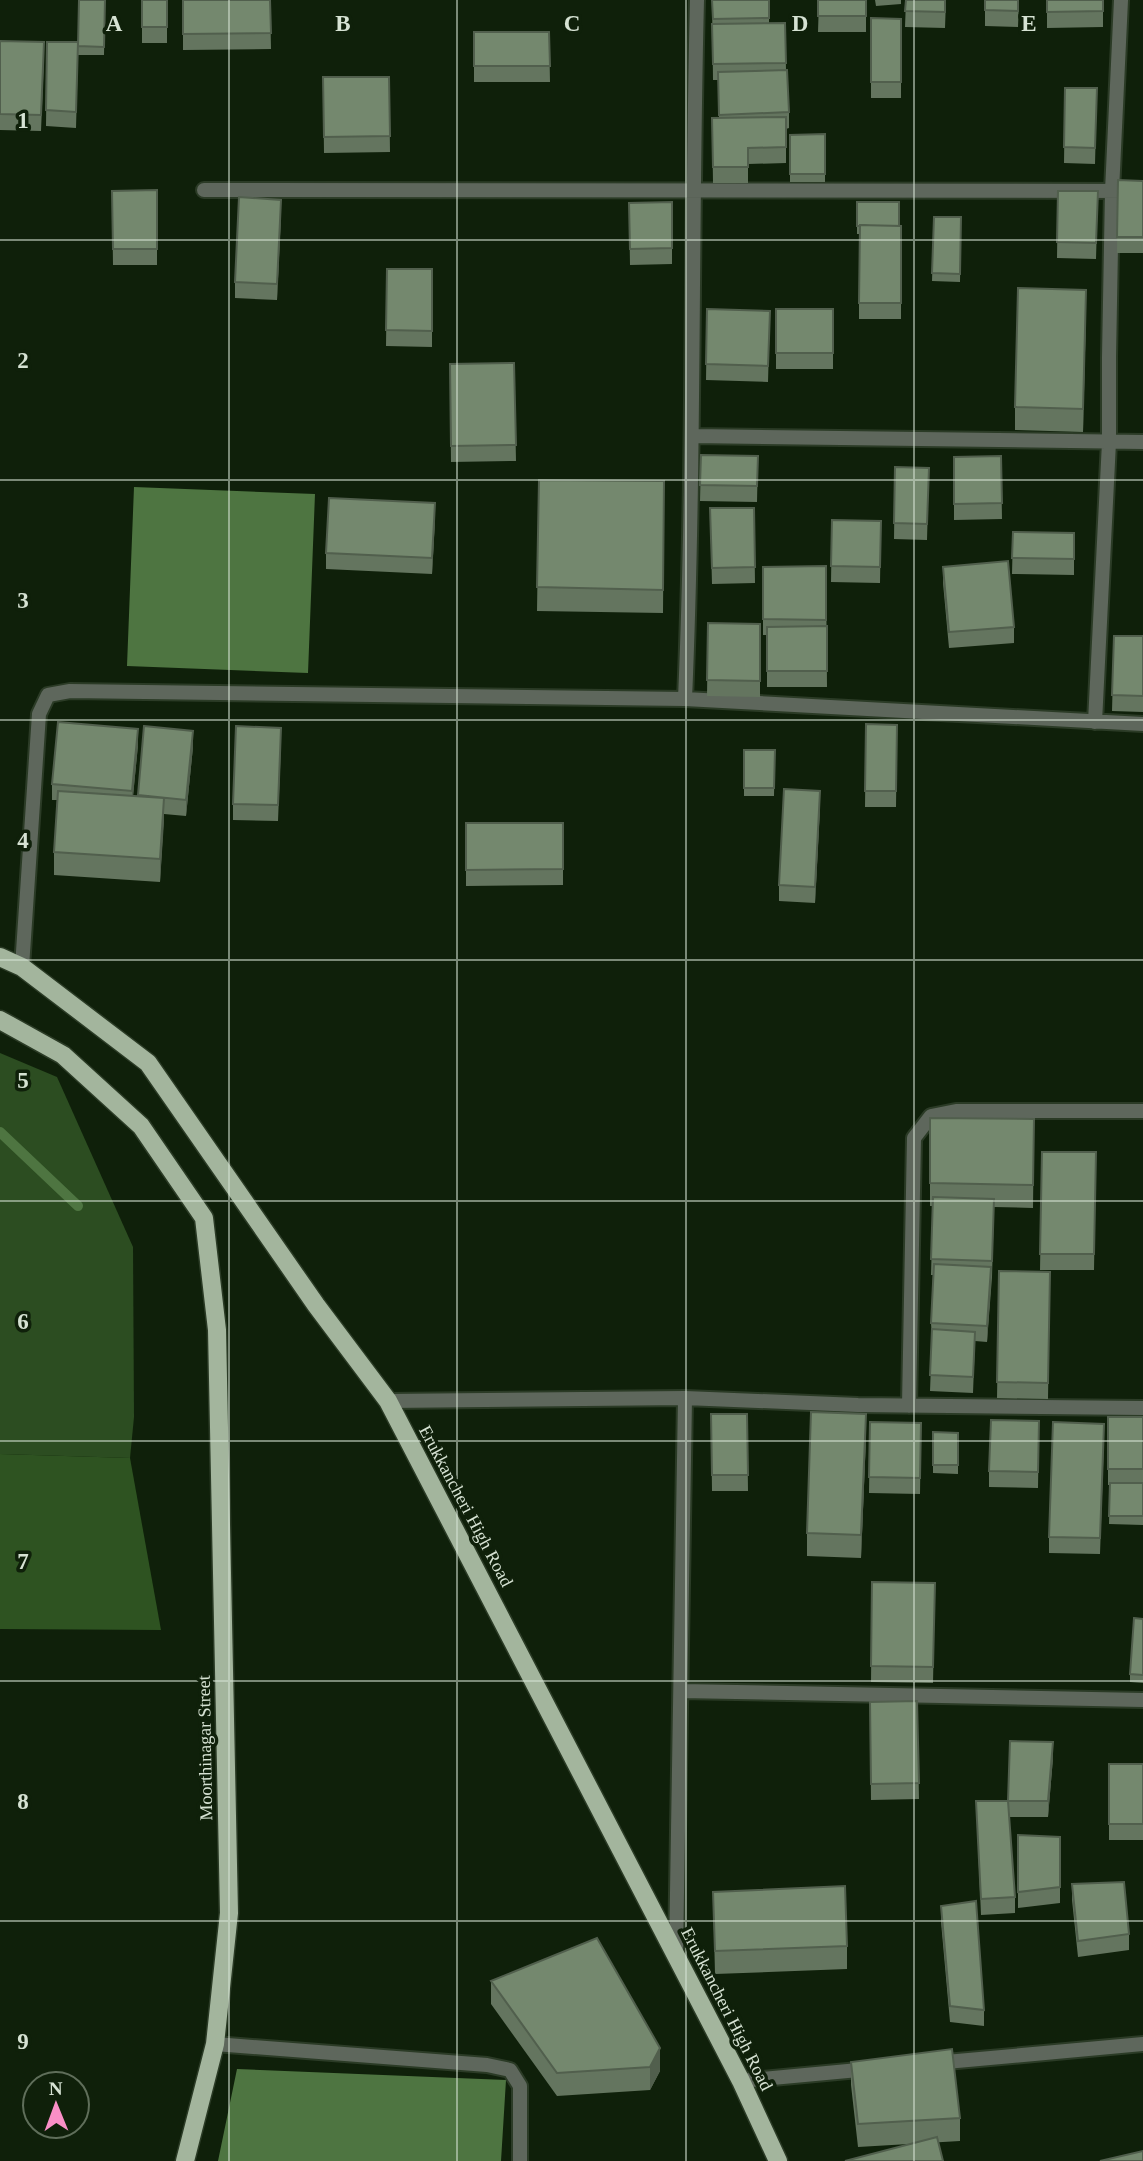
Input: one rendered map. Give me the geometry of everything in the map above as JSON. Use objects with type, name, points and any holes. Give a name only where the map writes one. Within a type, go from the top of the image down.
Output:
[{"type":"main road","name":"Erukkancheri High Road","points":[[0,957],[22,967],[148,1063],[316,1305],[388,1401],[741,2081],[778,2161]]},
{"type":"main road","name":"Moorthinagar Street","points":[[0,1020],[63,1055],[141,1126],[204,1218],[217,1329],[229,1913],[215,2044],[185,2161]]},
{"type":"street","points":[[685,699],[692,436],[692,191],[697,0]]},
{"type":"street","points":[[1095,722],[1109,442],[1112,191],[1121,0]]},
{"type":"street","points":[[204,190],[1143,191]]},
{"type":"street","points":[[692,436],[1143,442]]},
{"type":"street","points":[[22,967],[39,714],[48,695],[70,691],[685,699],[1143,724]]},
{"type":"street","points":[[909,1406],[914,1138],[931,1116],[956,1111],[1143,1111]]},
{"type":"street","points":[[388,1401],[685,1398],[909,1406],[1143,1408]]},
{"type":"street","points":[[676,1955],[685,1398]]},
{"type":"street","points":[[681,1691],[1143,1700]]},
{"type":"street","points":[[215,2044],[487,2064],[510,2070],[520,2087],[520,2161]]},
{"type":"street","points":[[922,2064],[1143,2044]]},
{"type":"street","points":[[741,2081],[880,2068]]},
{"type":"shaded area","points":[[134,487],[315,494],[308,673],[127,666]]},
{"type":"shaded area","points":[[0,1053],[57,1077],[133,1247],[134,1417],[130,1458],[0,1454]]},
{"type":"shaded area","points":[[0,1454],[130,1458],[161,1630],[0,1629]]},
{"type":"shaded area","points":[[237,2069],[506,2080],[501,2161],[218,2161]]},
{"type":"building","points":[[79,0],[105,0],[104,47],[78,46]]},
{"type":"building","points":[[142,0],[167,0],[167,27],[142,27]]},
{"type":"building","points":[[183,0],[270,0],[271,33],[183,34]]},
{"type":"building","points":[[712,0],[769,0],[769,18],[713,19]]},
{"type":"building","points":[[818,0],[866,0],[866,16],[818,16]]},
{"type":"building","points":[[906,0],[945,0],[945,12],[905,11]]},
{"type":"building","points":[[985,0],[1018,0],[1018,11],[985,10]]},
{"type":"building","points":[[1047,0],[1103,0],[1103,11],[1047,12]]},
{"type":"building","points":[[871,18],[901,19],[901,82],[871,82]]},
{"type":"building","points":[[785,23],[786,63],[713,64],[712,24]]},
{"type":"building","points":[[474,32],[549,32],[550,66],[474,66]]},
{"type":"building","points":[[0,41],[44,42],[41,115],[0,114]]},
{"type":"building","points":[[47,42],[78,42],[76,112],[46,110]]},
{"type":"building","points":[[787,70],[789,112],[719,115],[718,72]]},
{"type":"building","points":[[323,77],[389,77],[390,136],[324,137]]},
{"type":"building","points":[[1065,88],[1097,88],[1095,148],[1064,147]]},
{"type":"building","points":[[786,117],[786,147],[748,148],[748,167],[713,167],[712,118]]},
{"type":"building","points":[[825,134],[825,174],[790,174],[790,135]]},
{"type":"building","points":[[1118,180],[1143,181],[1143,237],[1117,237]]},
{"type":"building","points":[[157,190],[157,249],[113,249],[112,191]]},
{"type":"building","points":[[1058,191],[1098,191],[1096,243],[1057,242]]},
{"type":"building","points":[[239,197],[281,200],[277,284],[235,282]]},
{"type":"building","points":[[672,202],[672,248],[630,249],[629,203]]},
{"type":"building","points":[[857,202],[899,202],[899,226],[857,226]]},
{"type":"building","points":[[934,217],[961,217],[960,274],[932,273]]},
{"type":"building","points":[[860,225],[901,226],[901,303],[859,303]]},
{"type":"building","points":[[387,269],[432,269],[432,331],[386,330]]},
{"type":"building","points":[[1018,288],[1086,290],[1083,409],[1015,407]]},
{"type":"building","points":[[707,309],[770,311],[768,366],[706,364]]},
{"type":"building","points":[[776,309],[833,309],[833,353],[776,353]]},
{"type":"building","points":[[514,363],[516,445],[451,446],[450,364]]},
{"type":"building","points":[[701,455],[758,456],[757,486],[700,485]]},
{"type":"building","points":[[1001,456],[1002,503],[954,504],[954,457]]},
{"type":"building","points":[[895,467],[929,468],[927,524],[894,523]]},
{"type":"building","points":[[539,480],[664,481],[663,590],[537,587]]},
{"type":"building","points":[[329,498],[435,503],[432,558],[326,553]]},
{"type":"building","points":[[710,508],[754,508],[755,567],[712,568]]},
{"type":"building","points":[[832,520],[881,521],[880,567],[831,566]]},
{"type":"building","points":[[1013,532],[1074,533],[1074,559],[1012,558]]},
{"type":"building","points":[[1008,561],[1014,627],[949,632],[943,567]]},
{"type":"building","points":[[826,566],[826,620],[763,619],[763,567]]},
{"type":"building","points":[[708,623],[760,624],[760,681],[707,680]]},
{"type":"building","points":[[827,626],[827,671],[767,671],[767,627]]},
{"type":"building","points":[[1114,636],[1143,636],[1143,696],[1112,695]]},
{"type":"building","points":[[58,722],[138,729],[132,791],[52,784]]},
{"type":"building","points":[[866,724],[897,725],[896,791],[865,791]]},
{"type":"building","points":[[144,726],[193,731],[186,800],[138,795]]},
{"type":"building","points":[[236,726],[281,728],[278,805],[233,804]]},
{"type":"building","points":[[744,750],[775,750],[774,788],[744,788]]},
{"type":"building","points":[[784,789],[820,791],[815,887],[779,885]]},
{"type":"building","points":[[58,791],[164,798],[160,859],[54,852]]},
{"type":"building","points":[[466,823],[563,823],[563,869],[466,870]]},
{"type":"building","points":[[930,1118],[1034,1119],[1033,1185],[930,1183]]},
{"type":"building","points":[[1042,1152],[1096,1152],[1094,1254],[1040,1254]]},
{"type":"building","points":[[933,1197],[994,1199],[992,1261],[931,1259]]},
{"type":"building","points":[[934,1264],[991,1267],[987,1326],[931,1323]]},
{"type":"building","points":[[999,1271],[1050,1272],[1048,1383],[997,1382]]},
{"type":"building","points":[[932,1329],[975,1332],[973,1377],[930,1375]]},
{"type":"building","points":[[811,1412],[866,1414],[861,1535],[807,1533]]},
{"type":"building","points":[[711,1414],[747,1414],[748,1475],[712,1475]]},
{"type":"building","points":[[1108,1417],[1143,1417],[1143,1469],[1108,1469]]},
{"type":"building","points":[[991,1420],[1039,1421],[1038,1472],[989,1471]]},
{"type":"building","points":[[870,1422],[921,1423],[920,1478],[869,1477]]},
{"type":"building","points":[[1053,1422],[1104,1424],[1100,1538],[1049,1537]]},
{"type":"building","points":[[933,1432],[958,1433],[958,1465],[933,1465]]},
{"type":"building","points":[[1110,1483],[1143,1483],[1143,1516],[1109,1516]]},
{"type":"building","points":[[872,1582],[935,1583],[933,1667],[871,1666]]},
{"type":"building","points":[[1134,1618],[1143,1619],[1143,1675],[1130,1674]]},
{"type":"building","points":[[917,1701],[919,1783],[871,1784],[870,1702]]},
{"type":"building","points":[[1010,1741],[1053,1742],[1048,1801],[1008,1801]]},
{"type":"building","points":[[1109,1764],[1143,1764],[1143,1824],[1109,1824]]},
{"type":"building","points":[[976,1801],[1008,1801],[1015,1897],[981,1899]]},
{"type":"building","points":[[1018,1835],[1060,1837],[1060,1887],[1018,1892]]},
{"type":"building","points":[[1124,1882],[1129,1934],[1078,1941],[1072,1884]]},
{"type":"building","points":[[845,1886],[847,1946],[715,1951],[713,1892]]},
{"type":"building","points":[[976,1901],[984,2010],[950,2006],[941,1906]]},
{"type":"building","points":[[597,1938],[660,2048],[650,2067],[557,2073],[491,1981]]},
{"type":"building","points":[[952,2049],[960,2118],[858,2124],[851,2062]]},
{"type":"building","points":[[937,2137],[943,2161],[845,2161]]},
{"type":"building","points":[[1143,2151],[1143,2161],[1100,2161]]},
{"type":"waterway","points":[[0,1132],[78,1206]]}]
